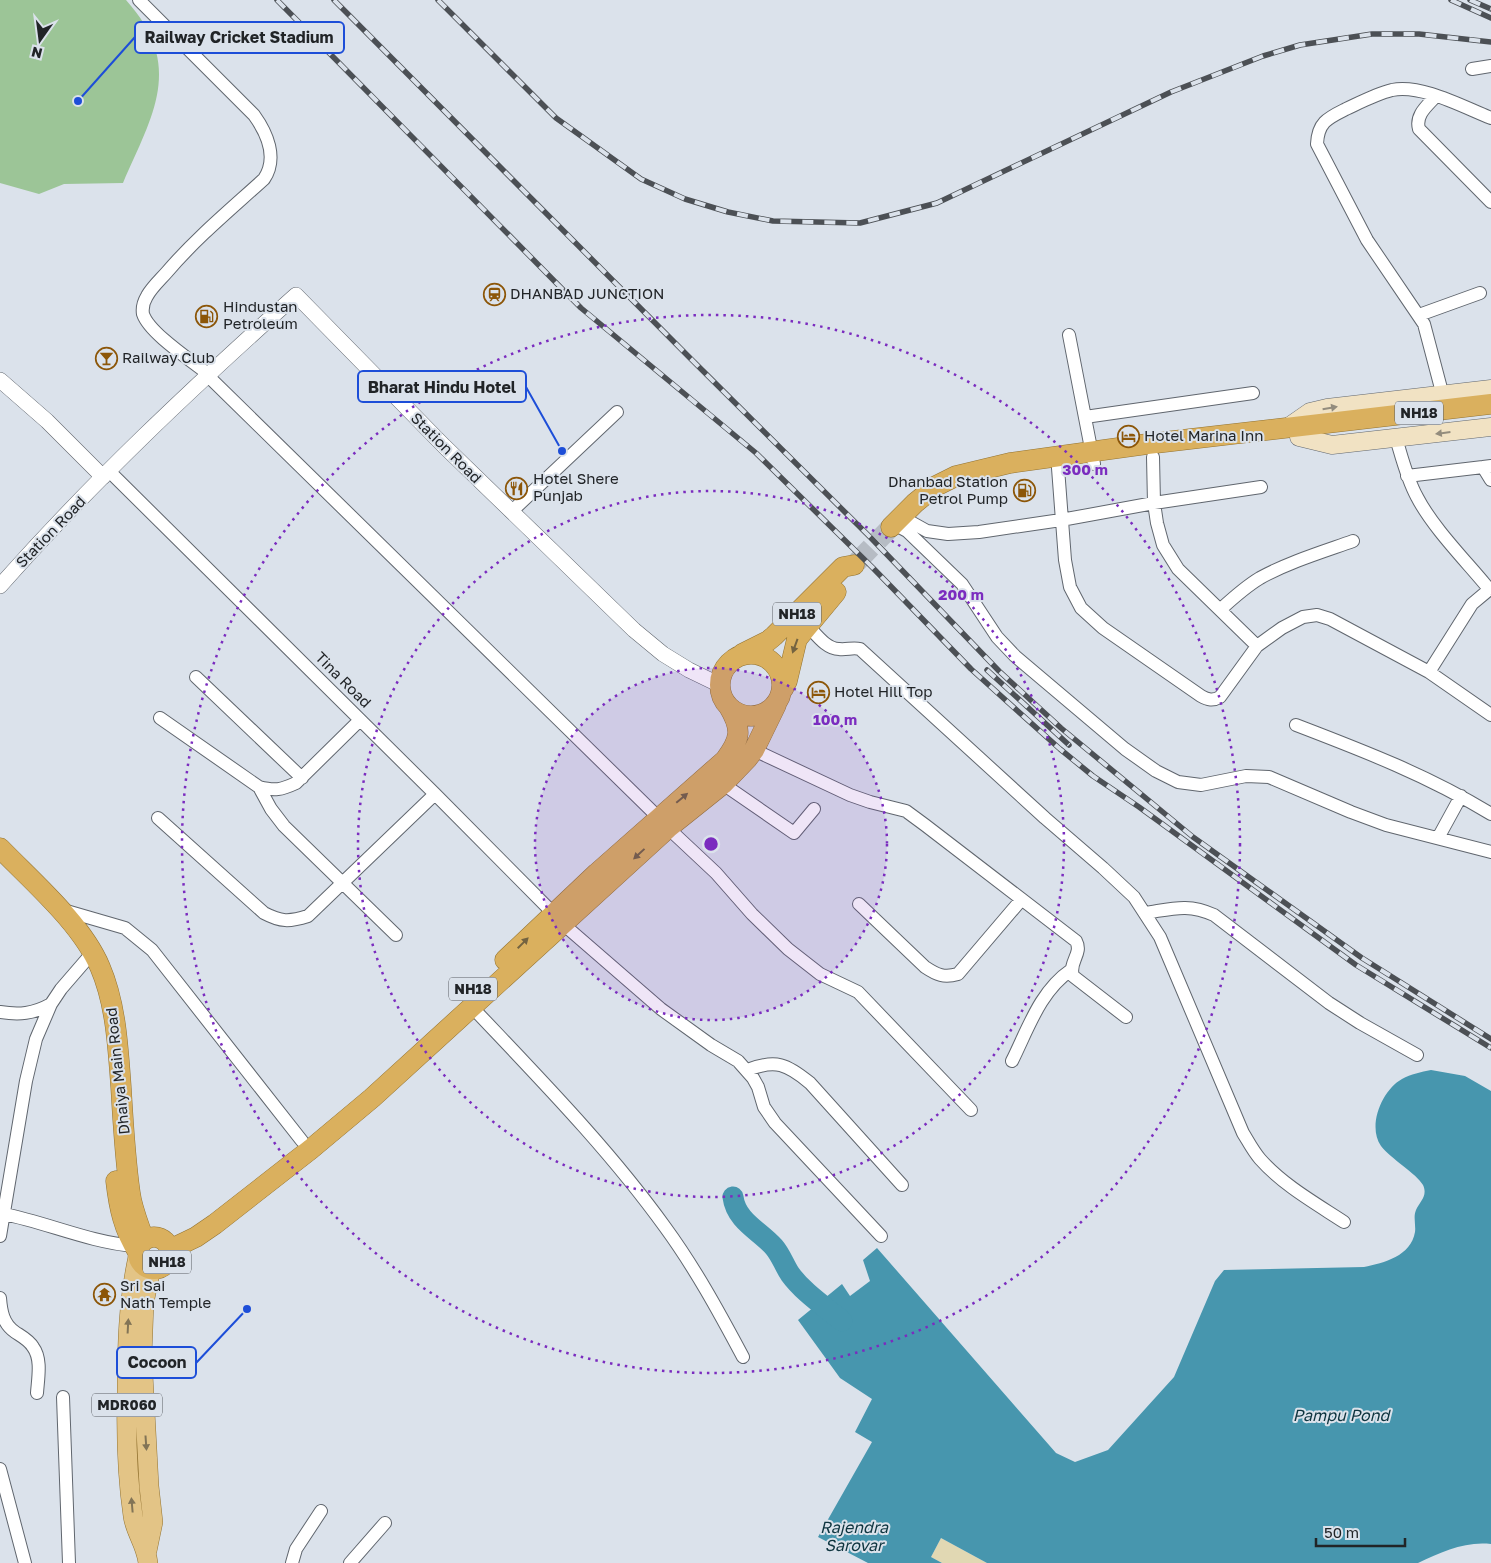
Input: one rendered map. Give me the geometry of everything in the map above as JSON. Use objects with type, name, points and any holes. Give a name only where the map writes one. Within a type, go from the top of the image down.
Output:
[{"type":"highway","name":"NH18","points":[[1347,427],[1491,404]]},
{"type":"highway","name":"NH18","points":[[895,522],[936,486],[956,476],[1010,464],[1092,458],[1347,427],[1491,414]]},
{"type":"highway","name":"NH18","points":[[936,486],[955,487],[1058,468],[1092,458],[1153,457],[1284,434]]},
{"type":"highway","name":"NH18","points":[[148,1250],[197,1222],[257,1178],[302,1141],[346,1104],[493,971],[558,918],[663,823],[720,766],[731,753],[738,737],[739,730],[736,720],[721,693],[720,685],[724,670],[735,658],[768,641],[842,567],[855,563],[850,575],[797,639],[787,681],[754,750],[723,784],[663,823]]},
{"type":"highway","points":[[729,707],[742,715],[757,716],[771,710],[779,698],[781,675],[772,662],[758,655],[750,654],[735,658]]},
{"type":"highway","name":"Dhaiya Main Road","points":[[0,848],[59,909],[84,938],[89,957]]},
{"type":"highway","name":"Dhaiya Main Road","points":[[0,865],[89,957],[105,978],[118,1046],[130,1195],[148,1250]]},
{"type":"highway","name":"NH18","points":[[148,1250],[196,1237],[216,1224],[311,1149],[372,1098],[472,1007],[558,918]]},
{"type":"main road","points":[[1284,434],[1310,412],[1327,408],[1491,389]]},
{"type":"main road","points":[[1284,434],[1332,445],[1491,427]]},
{"type":"main road","name":"Dhaiya Main Road","points":[[148,1250],[142,1356],[149,1486],[153,1522],[148,1557]]},
{"type":"street","points":[[139,0],[254,115],[262,127],[270,147],[269,169],[264,179],[172,266],[148,294],[142,311],[144,317],[159,335],[208,374],[716,873],[768,931],[820,974],[858,992],[971,1110]]},
{"type":"street","points":[[1472,69],[1491,66]]},
{"type":"street","points":[[1443,396],[1424,324],[1367,240],[1317,144],[1318,133],[1322,124],[1333,116],[1377,95],[1394,90],[1411,90],[1436,96],[1491,118]]},
{"type":"street","points":[[1436,96],[1420,114],[1417,122],[1419,129],[1491,202]]},
{"type":"street","points":[[1419,315],[1480,293]]},
{"type":"street","name":"Station Road","points":[[0,586],[106,474],[208,374],[296,295],[400,403],[510,512],[634,630],[663,654],[689,670],[720,685]]},
{"type":"street","points":[[1069,335],[1092,458]]},
{"type":"street","points":[[0,380],[106,474]]},
{"type":"street","points":[[1085,417],[1253,393]]},
{"type":"street","points":[[510,512],[617,412]]},
{"type":"street","points":[[1396,438],[1407,476],[1417,499],[1490,589],[1472,604],[1429,672]]},
{"type":"street","points":[[1153,457],[1154,503],[1163,545],[1178,569],[1257,646]]},
{"type":"street","points":[[1407,476],[1487,466],[1491,480]]},
{"type":"street","points":[[1058,468],[1064,560],[1070,587],[1081,608],[1103,628],[1208,700],[1215,700],[1220,697],[1257,646],[1289,624],[1303,617],[1316,615],[1330,619],[1429,672],[1491,715]]},
{"type":"street","name":"Tina Road","points":[[106,474],[360,720],[558,918],[662,1009],[711,1045],[738,1061],[747,1070]]},
{"type":"street","points":[[895,522],[927,531],[948,534],[979,532],[1261,487]]},
{"type":"street","points":[[895,522],[962,584],[997,637],[1015,656],[1125,749],[1156,772],[1178,782],[1201,785],[1246,776],[1269,777],[1350,812],[1386,825],[1491,852]]},
{"type":"street","points":[[1221,609],[1240,591],[1260,578],[1290,564],[1353,541]]},
{"type":"street","points":[[807,625],[826,644],[834,649],[860,649],[1134,897],[1160,937],[1243,1133],[1259,1158],[1276,1175],[1299,1193],[1344,1222]]},
{"type":"street","points":[[196,677],[302,778]]},
{"type":"street","points":[[160,718],[259,787],[272,790],[284,788],[302,778],[360,720]]},
{"type":"street","points":[[1296,725],[1409,770],[1461,796],[1491,814]]},
{"type":"street","points":[[754,750],[850,795],[906,811],[1076,941],[1079,947],[1078,955],[1072,964],[1073,976],[1126,1017]]},
{"type":"street","points":[[723,784],[794,833],[814,808]]},
{"type":"street","points":[[259,787],[271,809],[284,826],[396,934]]},
{"type":"street","points":[[158,818],[264,913],[278,920],[294,921],[308,916],[344,884],[435,794]]},
{"type":"street","points":[[1438,838],[1461,796]]},
{"type":"street","points":[[858,904],[925,967],[937,975],[948,977],[958,974],[1022,900]]},
{"type":"street","points":[[1146,913],[1188,907],[1200,908],[1214,914],[1328,1002],[1360,1023],[1417,1055]]},
{"type":"street","points":[[59,909],[125,928],[152,950],[302,1141]]},
{"type":"street","points":[[0,1236],[31,1056],[51,1004],[89,957]]},
{"type":"street","points":[[1012,1061],[1048,990],[1059,978],[1071,970]]},
{"type":"street","points":[[0,1012],[28,1014],[51,1004]]},
{"type":"street","points":[[472,1007],[572,1114],[613,1161],[665,1226],[706,1289],[744,1357]]},
{"type":"street","points":[[881,1236],[775,1123],[764,1107],[758,1088],[747,1070],[765,1063],[782,1065],[795,1071],[810,1083],[902,1185]]},
{"type":"street","points":[[4,1214],[33,1220],[98,1240],[148,1250]]},
{"type":"street","points":[[0,1298],[1,1312],[5,1322],[34,1347],[39,1371],[37,1393]]},
{"type":"street","points":[[63,1397],[69,1563]]},
{"type":"street","points":[[0,1469],[25,1563]]},
{"type":"street","points":[[292,1563],[296,1549],[321,1510]]},
{"type":"street","points":[[350,1563],[385,1523]]},
{"type":"green space","points":[[0,0],[126,0],[144,24],[155,47],[159,69],[158,90],[153,112],[123,183],[64,184],[39,194],[0,183]]},
{"type":"sand","points":[[941,1538],[987,1563],[942,1563],[931,1557]]},
{"type":"water","name":"Pampu Pond","points":[[1431,1070],[1465,1076],[1491,1091],[1491,1544],[1463,1546],[1445,1551],[1418,1563],[987,1563],[941,1538],[931,1557],[942,1563],[868,1563],[818,1537],[872,1442],[855,1432],[872,1399],[840,1378],[798,1320],[842,1284],[850,1296],[870,1281],[863,1260],[877,1248],[1056,1453],[1075,1462],[1108,1450],[1174,1377],[1215,1281],[1224,1270],[1364,1267],[1396,1257],[1408,1247],[1415,1232],[1415,1213],[1425,1192],[1420,1181],[1381,1146],[1377,1138],[1376,1119],[1383,1100],[1395,1084],[1409,1076]]},
{"type":"waterway","points":[[733,1197],[739,1213],[779,1253],[795,1281],[842,1321]]},
{"type":"tunnel","points":[[857,562],[891,527]]},
{"type":"railway","points":[[277,0],[581,308],[756,453],[873,568],[971,669],[1060,749],[1093,776],[1139,807],[1356,965],[1491,1048]]},
{"type":"railway","points":[[334,0],[871,538],[999,671],[1061,728],[1193,837],[1362,958],[1491,1039]]},
{"type":"railway","points":[[438,0],[556,118],[641,179],[685,199],[728,212],[773,221],[860,223],[937,203],[1171,92],[1263,56],[1300,45],[1372,34],[1419,34],[1491,42]]},
{"type":"railway","points":[[1451,0],[1491,18]]},
{"type":"railway","points":[[1470,0],[1491,9]]},
{"type":"railway","points":[[987,670],[1069,745]]},
{"type":"place","name":"Railway Cricket Stadium","points":[[78,101]]},
{"type":"place","name":"DHANBAD JUNCTION","points":[[494,294]]},
{"type":"place","name":"Hindustan Petroleum","points":[[207,316]]},
{"type":"place","name":"Railway Club","points":[[106,358]]},
{"type":"place","name":"Hotel Marina Inn","points":[[1128,436]]},
{"type":"place","name":"Bharat Hindu Hotel","points":[[562,451]]},
{"type":"place","name":"Hotel Shere Punjab","points":[[517,488]]},
{"type":"place","name":"Dhanbad Station Petrol Pump","points":[[1024,491]]},
{"type":"place","name":"Hotel Hill Top","points":[[818,692]]},
{"type":"place","name":"Sri Sai Nath Temple","points":[[104,1295]]},
{"type":"place","name":"Cocoon","points":[[247,1309]]},
{"type":"water label","name":"Rajendra Sarovar","points":[[854,1536]]}]
